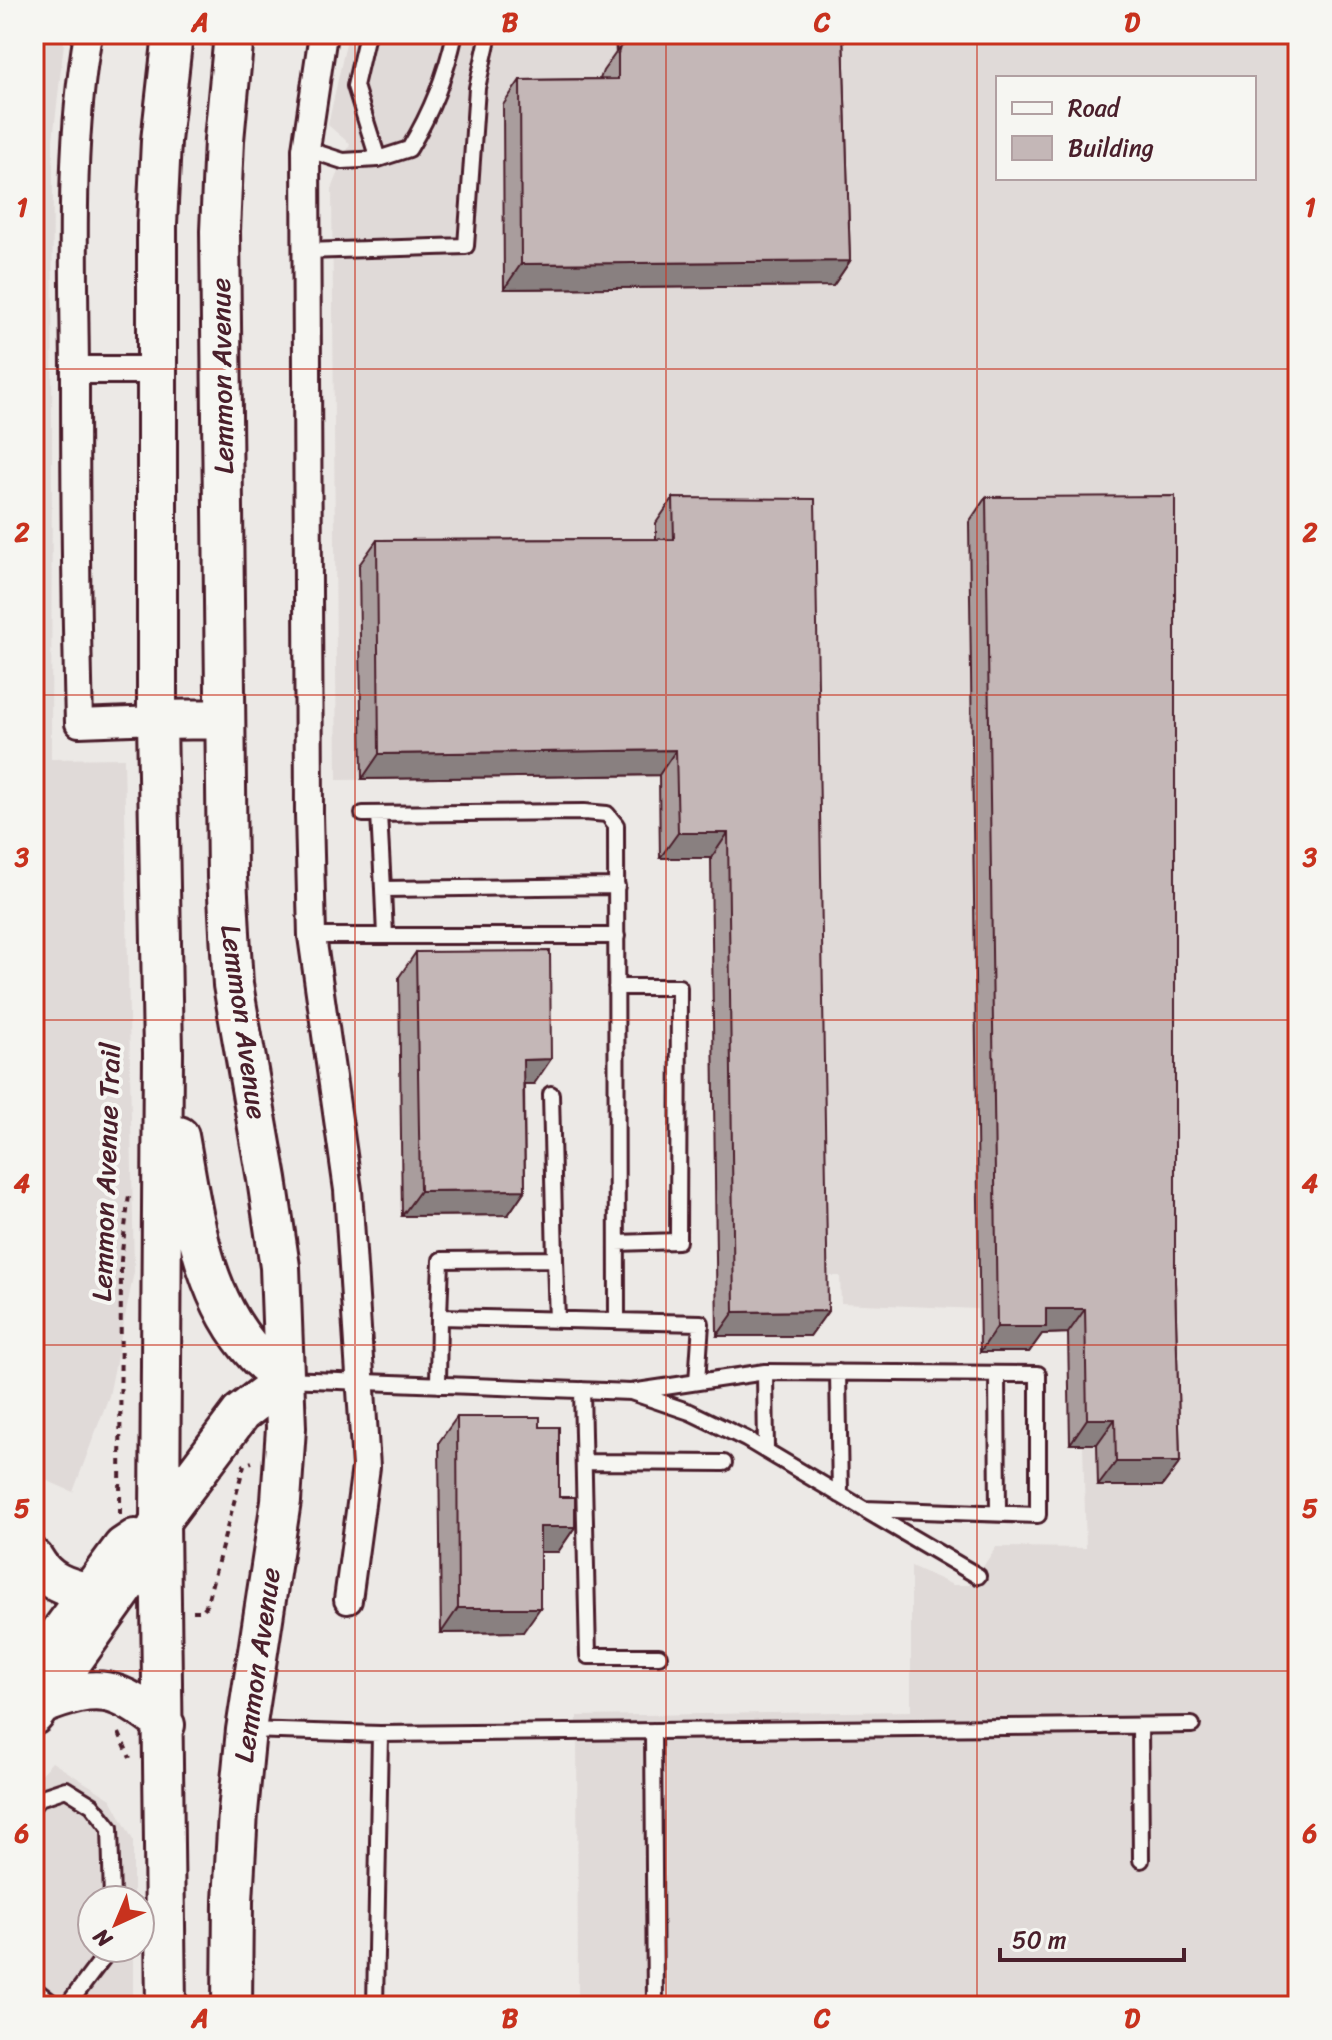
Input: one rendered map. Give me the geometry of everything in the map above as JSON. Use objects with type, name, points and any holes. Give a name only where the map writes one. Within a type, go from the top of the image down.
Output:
[{"type":"main road","points":[[166,2006],[165,1725],[160,1521],[163,1053],[157,720],[159,182],[173,34]]},
{"type":"main road","name":"Lemmon Avenue","points":[[232,2006],[234,1886],[246,1730],[281,1501],[286,1428],[280,1267],[233,985],[227,877],[220,231],[224,140],[234,34]]},
{"type":"main road","points":[[157,720],[225,719]]},
{"type":"main road","points":[[38,1710],[129,1582],[160,1521],[241,1413],[285,1379],[256,1355],[228,1317],[202,1260],[163,1053]]},
{"type":"main road","points":[[34,1668],[123,1547],[160,1521]]},
{"type":"main road","points":[[34,1559],[50,1580],[89,1593]]},
{"type":"main road","points":[[38,1710],[88,1690],[111,1692],[136,1703],[165,1725]]},
{"type":"street","points":[[88,34],[78,115],[74,188],[74,539],[79,723],[157,720]]},
{"type":"street","points":[[323,34],[306,149],[312,936],[348,1190],[366,1467],[348,1600]]},
{"type":"street","points":[[75,370],[159,370]]},
{"type":"lane","points":[[367,34],[355,86],[378,159]]},
{"type":"lane","points":[[306,149],[343,161],[378,159],[409,149],[430,114],[447,68],[455,34]]},
{"type":"lane","points":[[305,251],[466,246],[477,88],[489,34]]},
{"type":"lane","points":[[624,34],[625,55]]},
{"type":"lane","points":[[363,814],[607,814],[616,825],[617,1321]]},
{"type":"lane","points":[[379,814],[385,936]]},
{"type":"lane","points":[[383,889],[617,886]]},
{"type":"lane","points":[[312,936],[617,936]]},
{"type":"lane","points":[[616,987],[679,987],[678,1241],[617,1243]]},
{"type":"lane","points":[[551,1094],[557,1320]]},
{"type":"lane","points":[[438,1385],[441,1260],[555,1259]]},
{"type":"lane","points":[[439,1317],[701,1323],[697,1382]]},
{"type":"lane","points":[[285,1379],[631,1392],[765,1372],[1038,1374],[1038,1515],[864,1509]]},
{"type":"lane","points":[[765,1372],[766,1451]]},
{"type":"lane","points":[[838,1372],[840,1495]]},
{"type":"lane","points":[[997,1374],[998,1513]]},
{"type":"lane","points":[[582,1390],[588,1656],[659,1656]]},
{"type":"lane","points":[[631,1392],[690,1412],[766,1451],[978,1576]]},
{"type":"lane","points":[[584,1462],[724,1463]]},
{"type":"lane","points":[[246,1730],[380,1734],[1192,1725]]},
{"type":"lane","points":[[1140,1726],[1141,1860]]},
{"type":"lane","points":[[653,1731],[655,2006]]},
{"type":"lane","points":[[375,2006],[380,1734]]},
{"type":"lane","points":[[34,1804],[39,1798],[66,1789],[92,1805],[110,1828],[112,1884]]},
{"type":"lane","points":[[67,2006],[98,1964]]},
{"type":"lane","points":[[34,1989],[56,2006]]},
{"type":"path","name":"Lemmon Avenue Trail","points":[[117,1523],[121,1469],[121,1251],[131,1182]]},
{"type":"path","points":[[190,1611],[202,1611],[206,1606],[244,1465],[249,1461],[262,1463]]},
{"type":"shaded area","points":[[34,34],[65,34],[53,140],[51,759],[124,758],[134,1272],[109,1396],[73,1492],[41,1478],[34,1128]]},
{"type":"shaded area","points":[[348,34],[1298,34],[1298,2006],[578,2006],[577,1716],[911,1711],[911,1566],[953,1585],[971,1585],[996,1547],[1086,1548],[1083,1444],[1070,1444],[1067,1333],[1029,1334],[1029,1352],[980,1353],[977,1309],[841,1303],[840,1276],[810,1276],[811,1336],[716,1337],[710,859],[659,859],[658,777],[337,780],[332,189],[350,144],[328,125]]},
{"type":"shaded area","points":[[52,1762],[111,1799],[133,1840],[133,1884],[76,1884],[76,1964],[133,1964],[133,2006],[34,2006],[34,1781]]},
{"type":"building","points":[[653,34],[843,34],[850,261],[521,264],[520,80],[618,79],[620,47],[626,43],[653,43]]},
{"type":"building","points":[[34,434],[39,435],[34,462]]},
{"type":"building","points":[[1175,496],[1175,1282],[1180,1462],[1116,1462],[1115,1419],[1087,1419],[1085,1309],[1046,1309],[1046,1327],[997,1327],[986,497]]},
{"type":"building","points":[[673,498],[815,499],[828,1311],[734,1312],[728,833],[678,833],[676,750],[379,754],[377,540],[674,539]]},
{"type":"building","points":[[550,951],[551,1059],[523,1060],[525,1190],[420,1191],[416,952]]},
{"type":"building","points":[[457,1417],[540,1417],[540,1427],[559,1427],[559,1497],[575,1497],[575,1527],[540,1527],[540,1608],[458,1608]]}]
